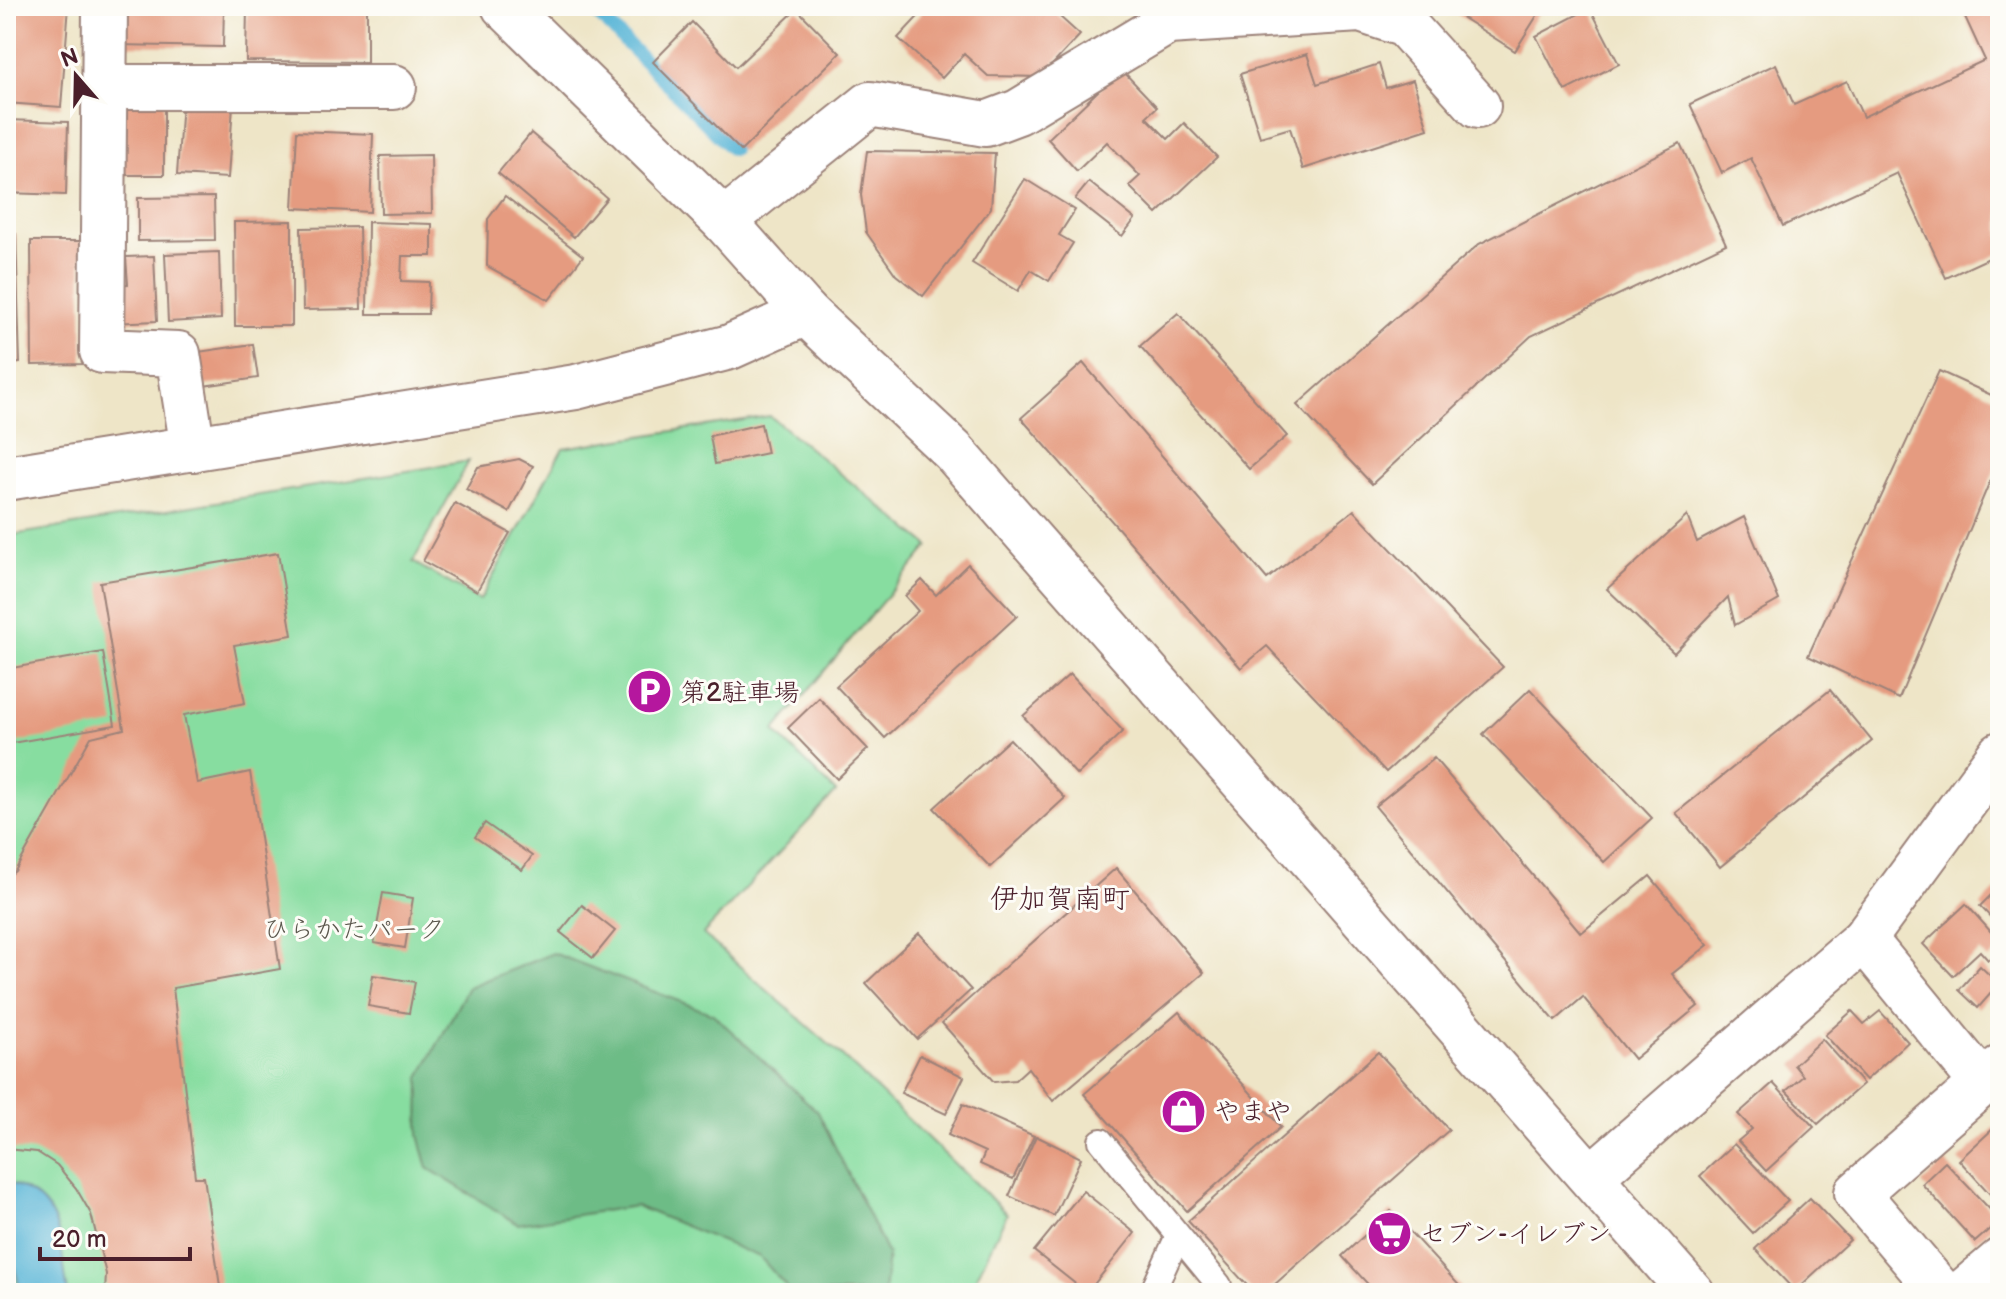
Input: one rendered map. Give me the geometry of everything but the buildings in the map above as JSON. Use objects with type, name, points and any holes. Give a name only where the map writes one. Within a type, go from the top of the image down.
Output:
[{"type":"street","points":[[105,6],[102,351],[178,354],[193,449]]},
{"type":"street","points":[[504,6],[724,221],[806,313],[953,451],[1692,1293]]},
{"type":"street","points":[[724,221],[870,104],[986,124],[1018,112],[1168,22],[1360,10],[1405,25],[1478,106]]},
{"type":"street","points":[[105,87],[394,87]]},
{"type":"street","points":[[6,478],[576,387],[730,347],[806,313]]},
{"type":"street","points":[[1592,1176],[1864,939],[2000,754]]},
{"type":"street","points":[[1864,939],[1991,1076],[1857,1193],[1942,1293]]},
{"type":"street","points":[[1962,1293],[2000,1261]]},
{"type":"lane","points":[[1101,1141],[1177,1238],[1219,1285]]},
{"type":"lane","points":[[1152,1293],[1177,1238]]},
{"type":"green space","name":"ひらかたパーク","points":[[770,416],[929,546],[774,731],[836,792],[703,934],[842,1056],[1007,1214],[969,1293],[6,1293],[6,536],[469,461],[413,562],[480,600],[563,448]]},
{"type":"green space","points":[[553,953],[713,1014],[818,1112],[888,1255],[884,1293],[792,1293],[760,1257],[636,1206],[518,1224],[428,1168],[419,1135],[420,1077],[468,987]]},
{"type":"water","points":[[6,1182],[40,1199],[49,1211],[60,1239],[68,1293],[21,1293],[14,1265],[6,1258]]},
{"type":"waterway","points":[[590,6],[732,149]]},
{"type":"place","name":"第2駐車場","points":[[649,692]]},
{"type":"place","name":"やまや","points":[[1183,1111]]},
{"type":"place","name":"セブン-イレブン","points":[[1389,1233]]},
{"type":"district","name":"伊加賀南町","points":[[1060,898]]}]
